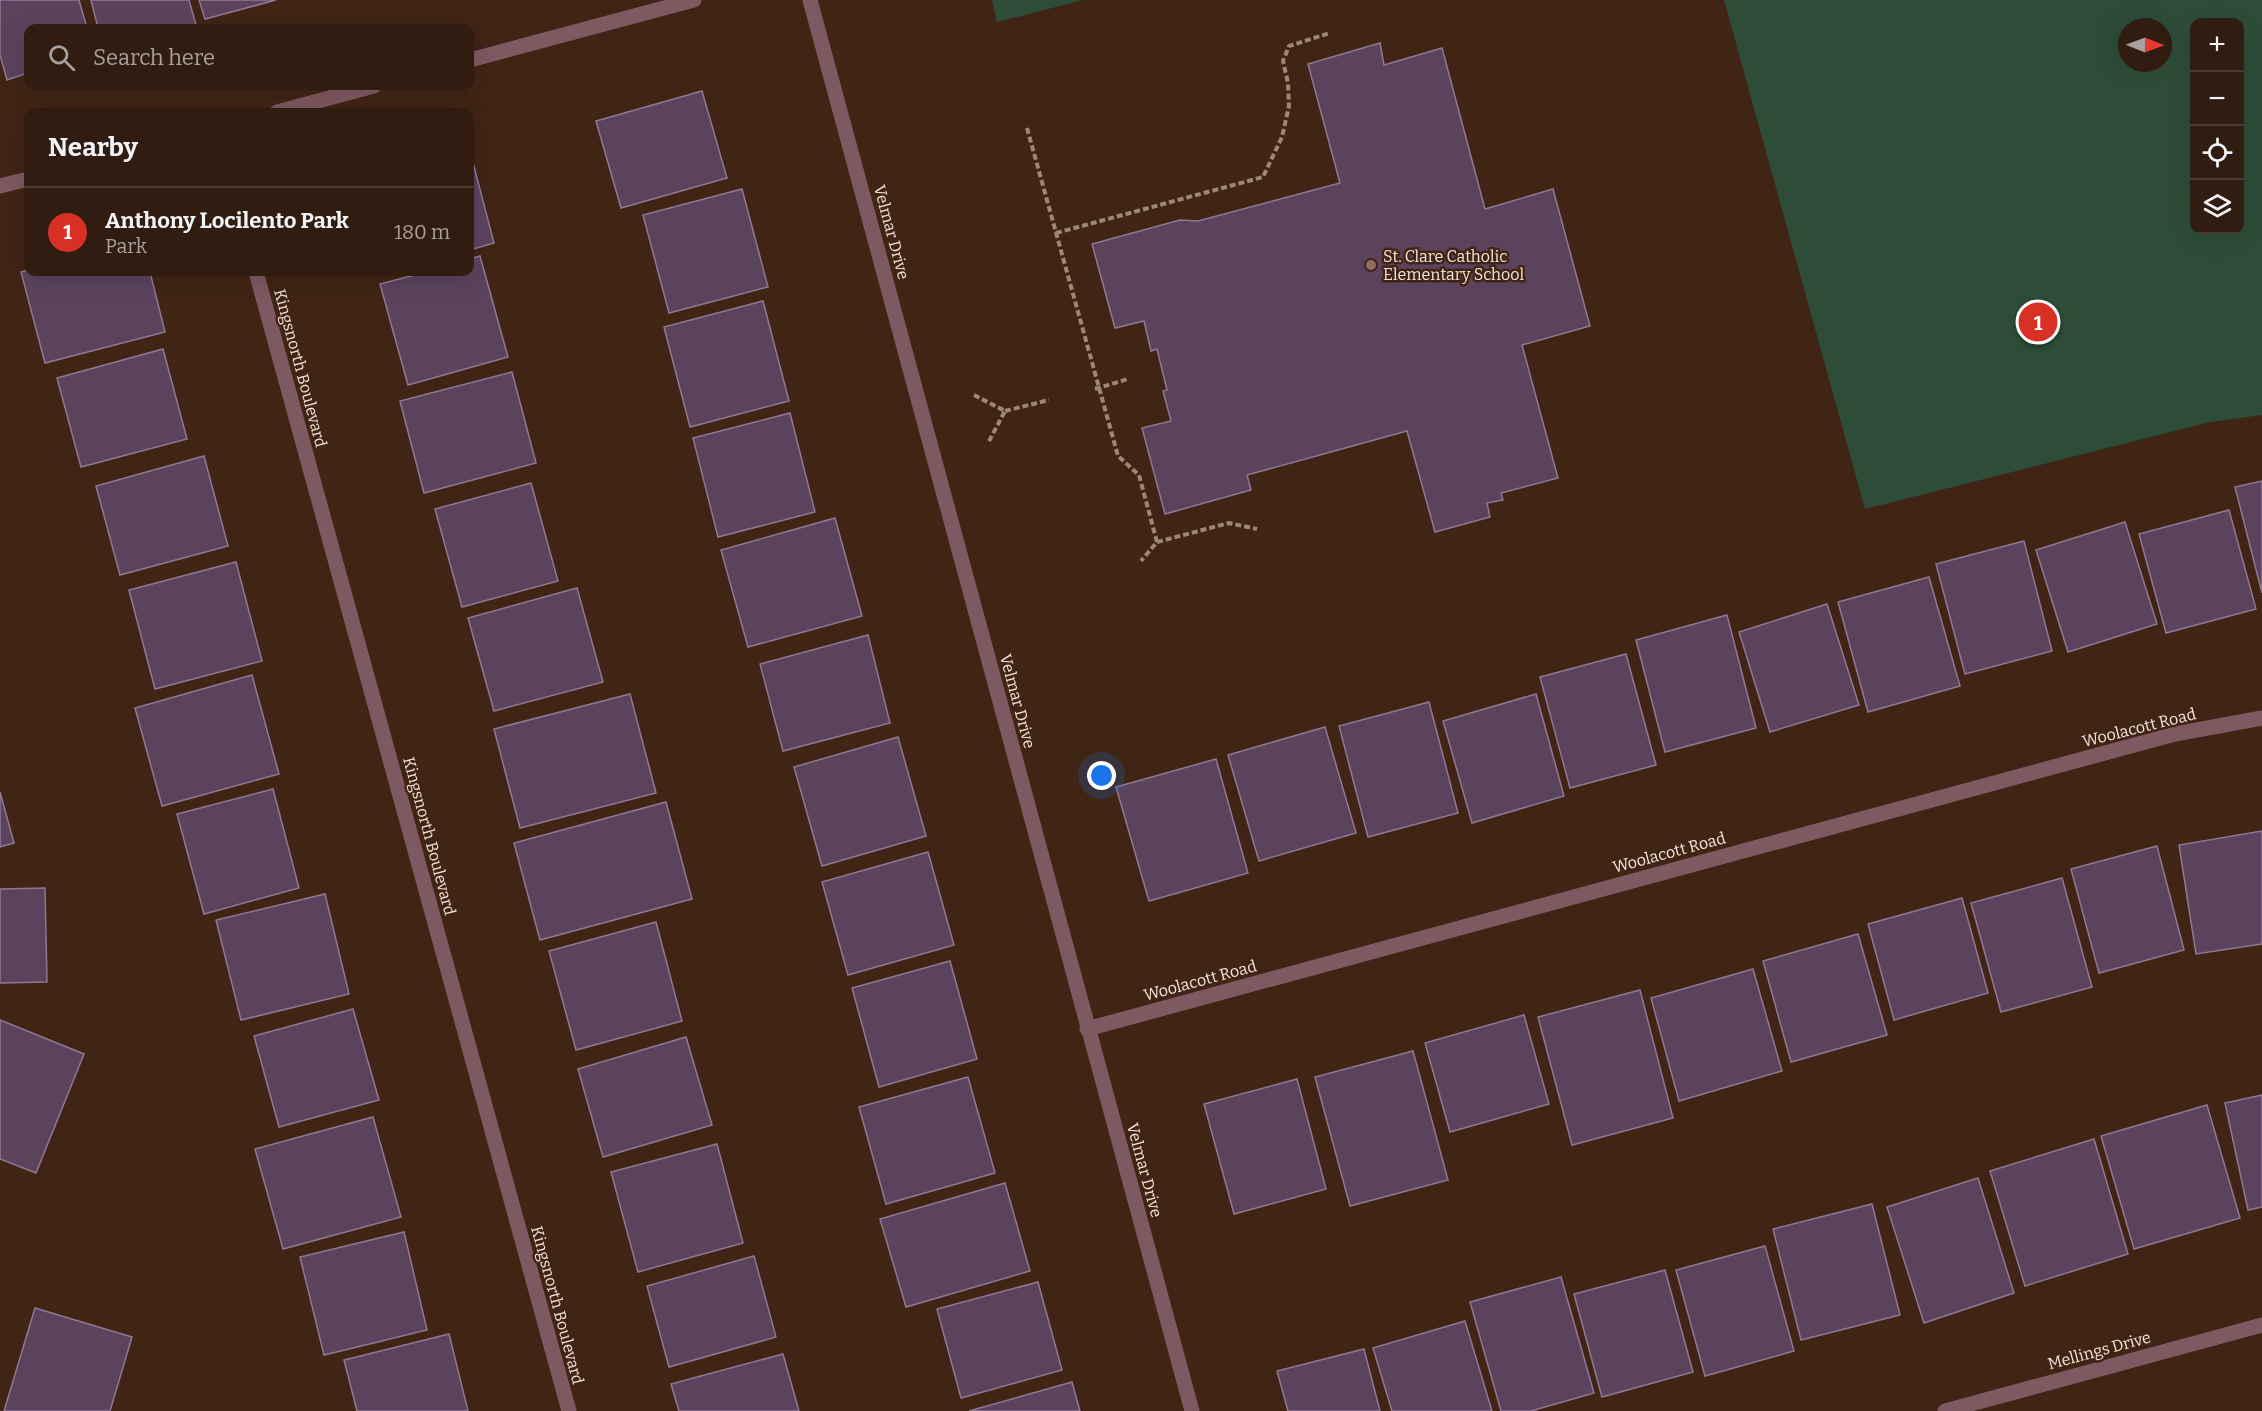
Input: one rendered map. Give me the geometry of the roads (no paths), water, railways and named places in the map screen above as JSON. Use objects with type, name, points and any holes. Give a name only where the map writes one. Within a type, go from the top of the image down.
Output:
[{"type":"street","points":[[474,59],[694,0]]},
{"type":"street","name":"Velmar Drive","points":[[810,0],[1192,1411]]},
{"type":"street","points":[[292,108],[359,90]]},
{"type":"street","points":[[0,186],[24,180]]},
{"type":"street","name":"Kingsnorth Boulevard","points":[[257,276],[569,1411]]},
{"type":"street","name":"Woolacott Road","points":[[1088,1029],[2175,734],[2262,718]]},
{"type":"street","name":"Mellings Drive","points":[[1945,1411],[2262,1325]]},
{"type":"place","name":"St. Clare Catholic Elementary School","points":[[1371,265]]},
{"type":"place","name":"Anthony Locilento Park","points":[[2038,322]]}]
